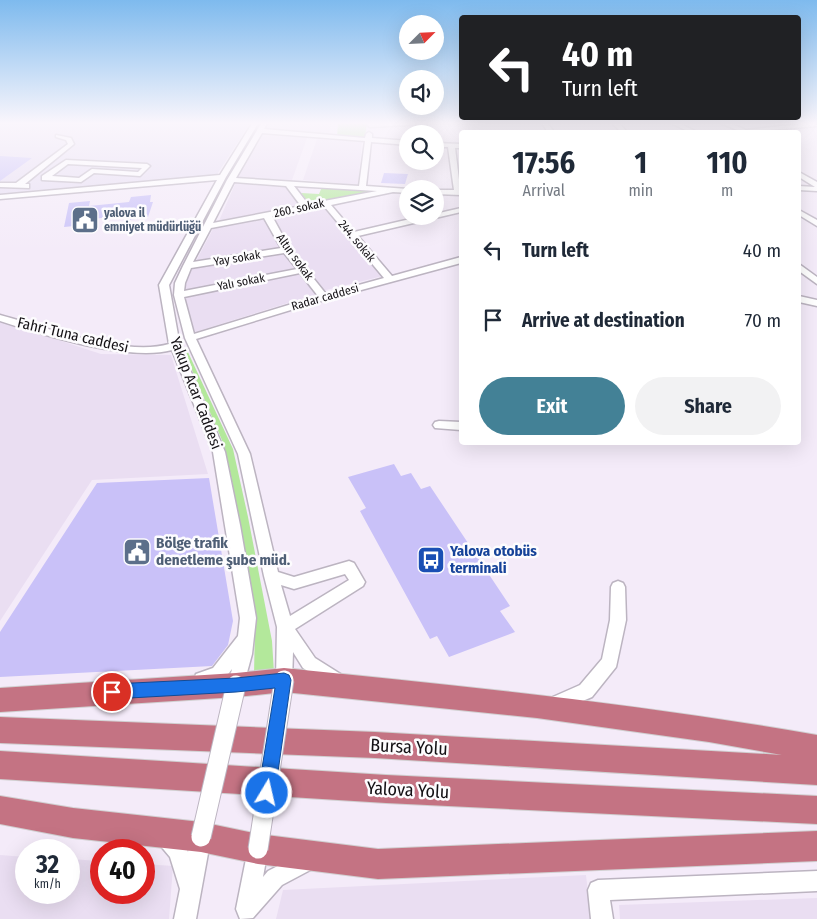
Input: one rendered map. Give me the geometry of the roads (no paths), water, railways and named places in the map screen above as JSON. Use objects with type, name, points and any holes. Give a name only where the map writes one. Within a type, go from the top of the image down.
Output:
[{"type":"highway","points":[[0,700],[236,685],[284,680],[548,708],[709,728],[817,748]]},
{"type":"highway","name":"Bursa Yolu","points":[[0,730],[336,744],[817,770]]},
{"type":"highway","name":"Yalova Yolu","points":[[0,765],[386,790],[817,810]]},
{"type":"highway","points":[[0,810],[72,823],[201,837],[258,849],[378,864],[817,846]]},
{"type":"street","points":[[19,185],[45,165]]},
{"type":"street","points":[[62,165],[45,178],[81,180],[92,171]]},
{"type":"street","points":[[41,168],[140,174],[147,166],[124,165]]},
{"type":"street","name":"Yakup Acar Caddesi","points":[[185,919],[201,837],[246,638],[246,608],[233,525],[218,452],[175,346],[164,285],[234,165]]},
{"type":"street","points":[[362,188],[365,165]]},
{"type":"street","points":[[455,165],[459,188]]},
{"type":"street","points":[[801,175],[817,185]]},
{"type":"street","points":[[0,196],[226,178],[399,190]]},
{"type":"street","name":"Yakup Acar Caddesi","points":[[226,178],[208,226],[180,283],[179,295],[190,338],[244,454],[285,627],[284,680],[258,849],[245,915]]},
{"type":"street","points":[[287,182],[306,207]]},
{"type":"street","points":[[0,185],[19,185],[32,188],[35,194]]},
{"type":"street","points":[[801,188],[817,189]]},
{"type":"street","name":"260. sokak","points":[[208,226],[390,190]]},
{"type":"street","points":[[444,192],[459,193]]},
{"type":"street","points":[[450,192],[459,200]]},
{"type":"street","name":"244. sokak","points":[[325,203],[390,279]]},
{"type":"street","points":[[444,214],[459,210]]},
{"type":"street","points":[[801,213],[817,224]]},
{"type":"street","name":"Altın sokak","points":[[267,215],[286,250],[324,297]]},
{"type":"street","points":[[352,235],[399,224]]},
{"type":"street","name":"Yay sokak","points":[[187,266],[286,250]]},
{"type":"street","name":"Radar caddesi","points":[[190,338],[324,297],[459,261]]},
{"type":"street","points":[[801,269],[817,281]]},
{"type":"street","name":"Yalı sokak","points":[[179,295],[304,270]]},
{"type":"street","points":[[801,299],[817,303]]},
{"type":"street","name":"Fahri Tuna caddesi","points":[[0,318],[35,329],[112,347],[157,351],[175,346]]},
{"type":"street","points":[[439,425],[459,426]]},
{"type":"street","points":[[272,576],[294,583],[349,568],[358,582],[285,627],[309,663],[342,685]]},
{"type":"street","points":[[548,708],[586,691],[610,662],[618,620],[618,587]]},
{"type":"street","points":[[188,687],[219,673],[246,638]]},
{"type":"street","points":[[162,833],[178,851],[191,890]]},
{"type":"street","points":[[245,915],[275,878],[315,857]]},
{"type":"street","points":[[602,919],[598,890],[817,881]]},
{"type":"place","name":"yalova il emniyet müdürlüğü","points":[[85,220]]},
{"type":"place","name":"Bölge trafik denetleme şube müd.","points":[[137,552]]},
{"type":"place","name":"Yalova otobüs terminali","points":[[431,560]]}]
